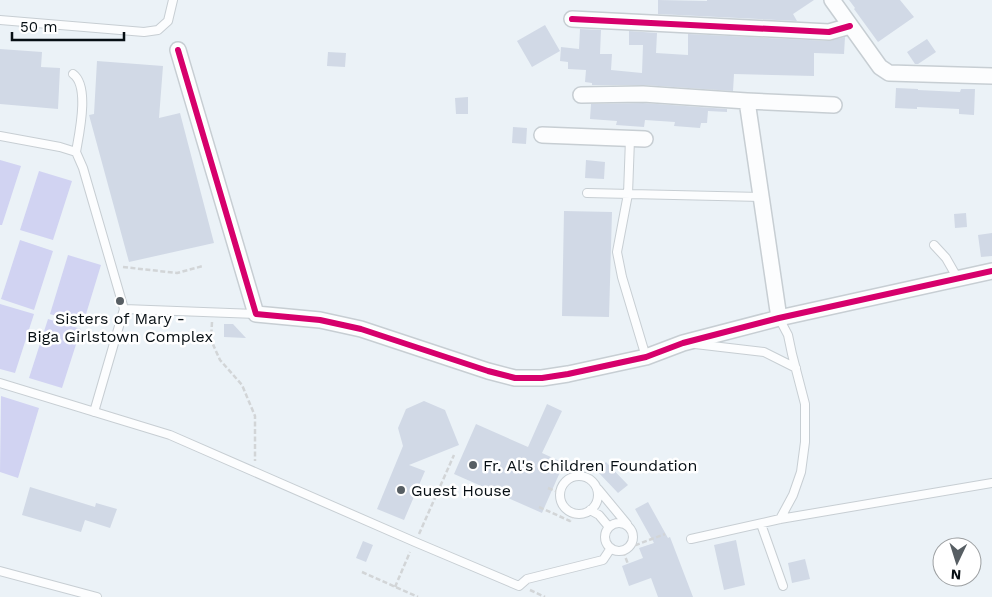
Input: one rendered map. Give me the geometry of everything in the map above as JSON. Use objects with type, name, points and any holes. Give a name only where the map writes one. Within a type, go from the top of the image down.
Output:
[{"type":"street","points":[[832,0],[880,67],[889,73],[992,76]]},
{"type":"street","points":[[572,19],[829,32],[850,26]]},
{"type":"street","points":[[178,50],[256,314],[320,320],[361,329],[488,371],[515,378],[542,378],[646,357],[683,343],[778,318],[992,271]]},
{"type":"street","points":[[581,95],[643,94],[834,105]]},
{"type":"street","points":[[747,101],[778,318]]},
{"type":"street","points":[[542,135],[638,139]]},
{"type":"lane","points":[[0,20],[144,32],[158,30],[168,21],[173,0]]},
{"type":"lane","points":[[73,74],[78,78],[82,93],[81,121],[76,152],[83,168],[124,309],[94,412]]},
{"type":"lane","points":[[0,136],[60,147],[76,152]]},
{"type":"lane","points":[[638,139],[617,252],[622,277],[646,357]]},
{"type":"lane","points":[[587,193],[761,197]]},
{"type":"lane","points":[[934,245],[946,258],[958,279]]},
{"type":"lane","points":[[124,309],[256,314]]},
{"type":"lane","points":[[778,318],[788,335],[805,404],[805,442],[801,472],[793,495],[780,519]]},
{"type":"lane","points":[[683,343],[764,352],[796,368]]},
{"type":"lane","points":[[0,383],[170,435],[519,586],[527,579],[603,560],[611,548]]},
{"type":"lane","points":[[596,487],[598,496],[596,504],[590,510],[574,513],[566,509],[561,502],[560,493],[562,486],[568,479],[584,476],[592,481],[628,526],[633,535],[631,545],[625,549],[617,551],[611,548],[605,538],[609,527],[618,523],[624,523],[628,526]]},
{"type":"lane","points":[[691,539],[780,519],[992,483]]},
{"type":"lane","points":[[590,510],[599,515],[609,527]]},
{"type":"lane","points":[[761,524],[783,586]]},
{"type":"lane","points":[[0,571],[97,597]]},
{"type":"path","points":[[112,266],[178,273],[203,266]]},
{"type":"path","points":[[213,313],[211,340],[220,360],[242,385],[255,416],[255,472]]},
{"type":"path","points":[[395,587],[454,455]]},
{"type":"path","points":[[548,488],[560,493]]},
{"type":"path","points":[[540,507],[570,521],[574,513]]},
{"type":"path","points":[[628,564],[625,549],[666,534]]},
{"type":"path","points":[[362,572],[418,597]]},
{"type":"shaded area","points":[[0,160],[21,166],[2,225],[0,225]]},
{"type":"shaded area","points":[[39,171],[72,181],[53,240],[20,230]]},
{"type":"shaded area","points":[[20,240],[53,251],[34,310],[1,299]]},
{"type":"shaded area","points":[[68,255],[101,265],[83,324],[50,314]]},
{"type":"shaded area","points":[[0,304],[34,314],[15,373],[0,369]]},
{"type":"shaded area","points":[[48,319],[81,329],[62,388],[29,378]]},
{"type":"shaded area","points":[[1,396],[39,408],[18,478],[0,472]]},
{"type":"building","points":[[658,0],[814,0],[793,14],[797,21],[658,14]]},
{"type":"building","points":[[849,0],[900,0],[914,17],[878,42]]},
{"type":"building","points":[[545,25],[560,51],[532,67],[517,41]]},
{"type":"building","points":[[580,29],[601,30],[600,54],[612,54],[611,70],[642,73],[643,45],[629,45],[629,31],[657,33],[656,53],[688,55],[688,34],[829,41],[845,37],[844,54],[814,53],[814,76],[734,74],[733,91],[644,85],[592,85],[592,83],[585,82],[586,70],[568,69],[568,62],[560,61],[561,47],[579,49]]},
{"type":"building","points":[[927,39],[936,52],[915,64],[907,52]]},
{"type":"building","points":[[0,49],[42,52],[41,67],[60,68],[58,109],[0,104]]},
{"type":"building","points":[[328,52],[346,53],[345,67],[327,66]]},
{"type":"building","points":[[97,61],[163,66],[159,118],[180,113],[214,243],[129,262],[89,115],[94,114]]},
{"type":"building","points":[[896,88],[960,92],[961,89],[975,89],[974,115],[959,114],[959,109],[895,108]]},
{"type":"building","points":[[468,97],[468,114],[456,114],[455,98]]},
{"type":"building","points":[[643,103],[727,109],[727,112],[708,111],[707,123],[701,123],[700,128],[674,126],[675,122],[645,120],[644,127],[616,125],[617,121],[590,119],[591,104]]},
{"type":"building","points":[[513,127],[527,128],[526,144],[512,143]]},
{"type":"building","points":[[586,160],[605,162],[604,179],[585,178]]},
{"type":"building","points":[[564,211],[612,212],[609,317],[562,316]]},
{"type":"building","points":[[966,213],[967,227],[955,228],[954,214]]},
{"type":"building","points":[[992,233],[992,256],[981,257],[978,235]]},
{"type":"building","points":[[224,324],[233,324],[246,338],[224,337]]},
{"type":"building","points":[[424,401],[445,410],[459,445],[409,465],[425,471],[404,520],[377,509],[403,446],[398,428],[406,409]]},
{"type":"building","points":[[547,404],[562,411],[542,453],[564,463],[542,513],[454,474],[476,424],[528,447]]},
{"type":"building","points":[[606,462],[628,485],[618,493],[597,471]]},
{"type":"building","points":[[30,487],[95,507],[96,503],[117,509],[110,528],[85,520],[81,532],[22,515]]},
{"type":"building","points":[[648,502],[668,538],[670,537],[693,597],[658,597],[651,578],[629,586],[622,566],[643,558],[639,548],[654,543],[635,509]]},
{"type":"building","points":[[736,540],[745,585],[724,590],[714,545]]},
{"type":"building","points":[[363,541],[373,545],[366,562],[356,558]]},
{"type":"building","points":[[805,559],[810,579],[792,583],[788,563]]},
{"type":"cycle path","points":[[572,19],[829,32],[850,26]]},
{"type":"cycle path","points":[[178,50],[256,314],[320,320],[361,329],[488,371],[515,378],[542,378],[646,357],[683,343],[779,318],[992,271]]},
{"type":"place","name":"Sisters of Mary - Biga Girlstown Complex","points":[[120,301]]},
{"type":"place","name":"Fr. Al's Children Foundation","points":[[473,465]]},
{"type":"place","name":"Guest House","points":[[401,490]]}]
